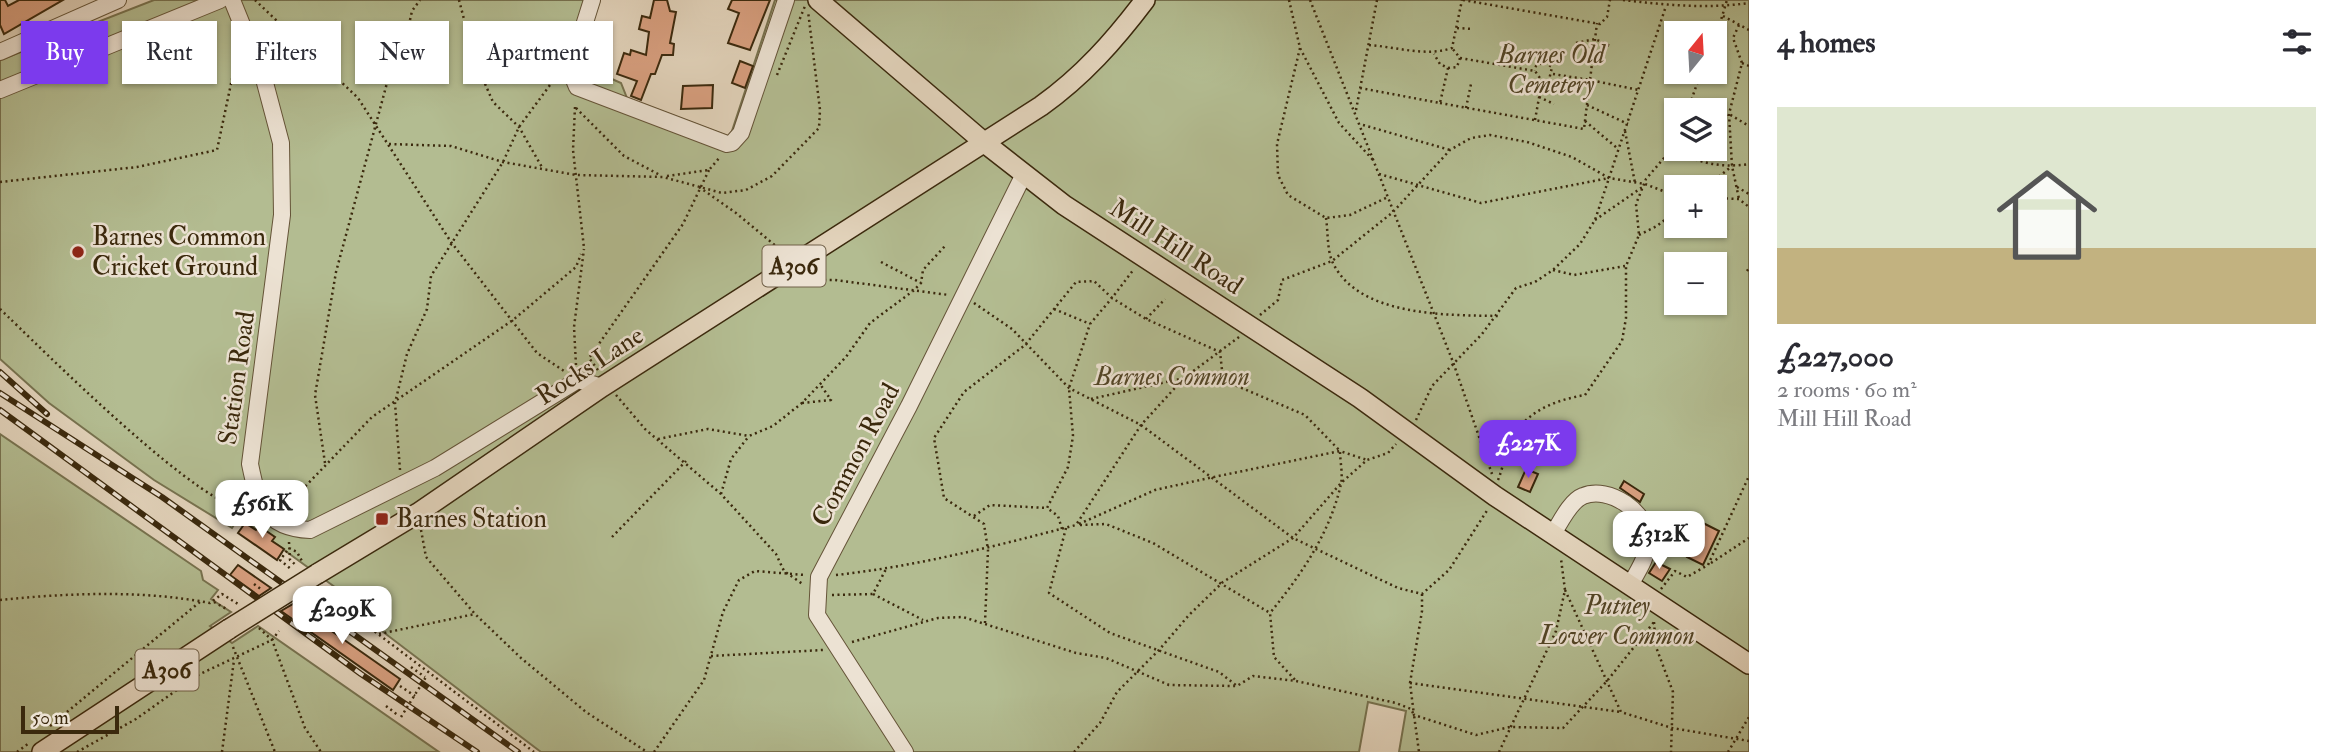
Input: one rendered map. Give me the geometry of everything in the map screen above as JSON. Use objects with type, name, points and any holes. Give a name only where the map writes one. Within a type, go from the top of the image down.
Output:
[{"type":"main road","name":"Rocks Lane","points":[[41,744],[230,620],[316,576],[467,481],[605,385],[986,144],[1076,81],[1117,37],[1144,0]]},
{"type":"main road","name":"Mill Hill Road","points":[[812,1],[1024,174],[1142,258],[1252,327],[1407,432],[1495,496],[1630,585],[1658,614],[1749,664]]},
{"type":"street","points":[[0,52],[118,0]]},
{"type":"street","points":[[0,90],[220,0]]},
{"type":"street","name":"Station Road","points":[[232,0],[264,79],[281,144],[282,215],[250,464],[259,503]]},
{"type":"street","points":[[585,21],[592,0]]},
{"type":"street","points":[[576,84],[580,89],[721,143],[732,143],[741,133],[786,0]]},
{"type":"street","name":"Common Road","points":[[905,752],[817,615],[819,577],[1024,174]]},
{"type":"street","points":[[259,503],[294,529],[310,530],[480,442],[578,380],[605,385]]},
{"type":"street","points":[[1556,536],[1583,496],[1600,495],[1630,507],[1641,519],[1648,538],[1644,560],[1630,585]]},
{"type":"path","points":[[255,0],[358,98],[451,242],[537,354],[578,380]]},
{"type":"path","points":[[326,465],[315,395],[336,272],[387,83],[406,38],[412,11],[420,0]]},
{"type":"path","points":[[456,0],[475,61],[494,102],[519,127],[543,169]]},
{"type":"path","points":[[1289,0],[1300,48],[1339,123],[1376,164]]},
{"type":"path","points":[[1310,0],[1362,124],[1393,212],[1453,362],[1496,486],[1510,442],[1531,414],[1559,400],[1585,395],[1622,341],[1626,318],[1626,266],[1639,234],[1636,204],[1646,179],[1664,159]]},
{"type":"path","points":[[1356,111],[1377,0]]},
{"type":"path","points":[[1452,48],[1462,0],[1597,23],[1607,17],[1609,0]]},
{"type":"path","points":[[1623,0],[1666,6],[1725,6],[1749,3]]},
{"type":"path","points":[[1721,21],[1727,0]]},
{"type":"path","points":[[389,144],[452,146],[503,162],[576,175],[663,177],[722,193],[746,190],[772,176],[819,128],[812,1]]},
{"type":"path","points":[[1074,752],[1100,723],[1116,692],[1159,650],[1189,615],[1223,583],[1293,538],[1341,483],[1367,460],[1388,453],[1415,421],[1432,386],[1497,316],[1516,288],[1535,282],[1553,270],[1580,244],[1595,220],[1666,6]]},
{"type":"path","points":[[1723,16],[1749,30]]},
{"type":"path","points":[[1360,88],[1584,129],[1597,23]]},
{"type":"path","points":[[1739,25],[1732,38],[1742,63],[1728,114],[1732,166],[1739,199]]},
{"type":"path","points":[[1457,28],[1472,29]]},
{"type":"path","points":[[1576,43],[1595,39],[1610,46]]},
{"type":"path","points":[[1369,45],[1403,47],[1434,54],[1452,48]]},
{"type":"path","points":[[1300,48],[1277,144],[1278,175],[1288,195],[1326,218],[1350,215],[1388,197]]},
{"type":"path","points":[[1452,48],[1461,58],[1535,71],[1542,81],[1535,120]]},
{"type":"path","points":[[1434,54],[1440,64],[1448,68],[1457,67],[1461,58]]},
{"type":"path","points":[[1535,71],[1536,66],[1544,62],[1552,67],[1553,74],[1549,80],[1542,81]]},
{"type":"path","points":[[1742,63],[1749,66]]},
{"type":"path","points":[[1440,103],[1448,68]]},
{"type":"path","points":[[1553,74],[1639,90]]},
{"type":"path","points":[[0,182],[138,167],[217,150],[231,84]]},
{"type":"path","points":[[402,484],[395,403],[407,354],[427,309],[431,276],[503,162],[519,127],[551,84]]},
{"type":"path","points":[[1466,108],[1471,84]]},
{"type":"path","points":[[1539,97],[1555,104]]},
{"type":"path","points":[[1587,105],[1628,124]]},
{"type":"path","points":[[575,107],[573,150],[584,249],[573,327],[578,380]]},
{"type":"path","points":[[1728,114],[1749,126]]},
{"type":"path","points":[[1585,121],[1618,149]]},
{"type":"path","points":[[1362,124],[1450,150]]},
{"type":"path","points":[[1625,131],[1635,183]]},
{"type":"path","points":[[1076,525],[1141,425],[1184,378],[1252,327],[1278,300],[1282,280],[1332,261],[1393,212],[1450,150],[1471,138],[1489,135],[1527,142],[1572,157],[1609,178],[1664,192]]},
{"type":"path","points":[[1698,161],[1732,166],[1749,164]]},
{"type":"path","points":[[1721,175],[1732,166]]},
{"type":"path","points":[[709,170],[683,225],[589,358],[605,385],[626,408],[720,494],[776,554],[784,571],[818,595],[873,594],[925,621]]},
{"type":"path","points":[[1379,174],[1481,203],[1609,178]]},
{"type":"path","points":[[1595,220],[1645,185]]},
{"type":"path","points":[[1737,187],[1749,194]]},
{"type":"path","points":[[1727,198],[1739,199],[1749,207]]},
{"type":"path","points":[[1326,218],[1332,261],[1355,289],[1389,305],[1434,315],[1497,316]]},
{"type":"path","points":[[1639,234],[1664,220]]},
{"type":"path","points":[[720,494],[730,459],[749,436],[773,426],[802,403],[855,346],[870,323],[896,306],[921,283],[923,270],[945,246]]},
{"type":"path","points":[[296,573],[280,560],[288,550],[294,529],[298,495],[372,417],[513,320],[576,267],[584,249]]},
{"type":"path","points":[[1047,508],[1068,467],[1073,436],[1069,388],[1090,324],[1142,258]]},
{"type":"path","points":[[881,262],[921,283]]},
{"type":"path","points":[[1553,270],[1574,275],[1626,266]]},
{"type":"path","points":[[985,623],[988,550],[984,524],[944,498],[934,438],[964,392],[1025,345],[1076,282],[1094,281],[1112,298],[1146,319],[1220,352]]},
{"type":"path","points":[[963,296],[1012,329],[1069,388],[1141,425],[1293,538],[1398,588],[1422,594]]},
{"type":"path","points":[[1146,319],[1165,299]]},
{"type":"path","points":[[0,309],[167,465],[230,508],[246,510],[259,503]]},
{"type":"path","points":[[1054,309],[1090,324]]},
{"type":"path","points":[[1220,352],[1223,380]]},
{"type":"path","points":[[1090,399],[1184,378],[1223,380],[1305,415],[1340,451],[1367,460]]},
{"type":"path","points":[[802,403],[831,400],[820,384]]},
{"type":"path","points":[[658,439],[708,429],[749,436]]},
{"type":"path","points":[[654,752],[704,680],[723,612],[739,580],[755,571],[784,571],[819,577],[887,569],[988,550],[1076,525],[1155,490],[1340,451]]},
{"type":"path","points":[[1296,681],[1274,657],[1270,612],[1304,570],[1315,550],[1341,483],[1340,451]]},
{"type":"path","points":[[612,537],[686,461]]},
{"type":"path","points":[[1708,565],[1749,476]]},
{"type":"path","points":[[1419,752],[1410,683],[1422,611],[1422,594],[1449,570],[1495,496]]},
{"type":"path","points":[[972,517],[989,505],[1047,508],[1058,516],[1064,529],[1049,593],[1110,633],[1219,672],[1237,686]]},
{"type":"path","points":[[419,520],[426,557],[475,614],[521,658],[586,712],[647,752]]},
{"type":"path","points":[[1076,525],[1106,524],[1153,543],[1270,612]]},
{"type":"path","points":[[1556,536],[1564,590],[1620,712]]},
{"type":"path","points":[[1671,752],[1673,692],[1656,647],[1660,590],[1675,572],[1687,577],[1749,538]]},
{"type":"path","points":[[288,550],[297,552],[316,576],[345,601],[341,606],[534,752]]},
{"type":"path","points":[[288,550],[290,560],[298,566]]},
{"type":"path","points":[[873,594],[887,569]]},
{"type":"path","points":[[254,584],[264,591]]},
{"type":"path","points":[[1499,752],[1556,631],[1564,590]]},
{"type":"path","points":[[214,602],[222,594],[239,605]]},
{"type":"path","points":[[0,600],[34,596],[153,596],[214,602],[230,620]]},
{"type":"path","points":[[49,727],[201,601]]},
{"type":"path","points":[[377,634],[475,614]]},
{"type":"path","points":[[711,656],[765,655],[857,642],[925,621],[963,617],[1076,653],[1106,658],[1169,685],[1237,686],[1253,676],[1296,681],[1396,703],[1411,709],[1414,715],[1476,735],[1510,727],[1563,728],[1606,681],[1658,614]]},
{"type":"path","points":[[258,628],[272,640],[305,728],[321,752]]},
{"type":"path","points":[[78,752],[136,719],[198,676],[272,640],[279,631]]},
{"type":"path","points":[[223,652],[234,646],[260,721],[275,752]]},
{"type":"path","points":[[222,752],[234,660]]},
{"type":"path","points":[[386,706],[400,716],[414,696],[425,677],[411,667]]},
{"type":"path","points":[[1410,683],[1620,712],[1672,728],[1749,741]]},
{"type":"path","points":[[400,686],[414,696]]},
{"type":"path","points":[[1728,752],[1749,717]]},
{"type":"path","points":[[18,752],[41,744]]},
{"type":"green space","name":"Barnes Common","points":[[154,0],[600,0],[593,21],[463,21],[463,84],[591,85],[613,84],[613,79],[621,83],[627,98],[730,137],[775,0],[1749,0],[1749,752],[1399,752],[1406,711],[1368,702],[1359,752],[541,752],[349,606],[354,601],[239,517],[232,528],[154,480],[49,403],[0,359],[0,60],[21,52],[21,84],[108,84],[108,21],[100,21]]},
{"type":"green space","points":[[0,434],[201,571],[203,580],[218,590],[211,599],[231,612],[210,626],[232,643],[258,626],[439,752],[0,752]]},
{"type":"building","points":[[0,0],[5,0],[8,6],[19,0],[63,0],[27,21],[21,21],[21,24],[4,34],[0,25]]},
{"type":"building","points":[[654,0],[667,0],[670,11],[676,12],[670,43],[674,44],[673,55],[662,55],[641,100],[631,96],[637,81],[617,74],[624,53],[630,55],[631,50],[646,55],[649,32],[639,29],[642,16],[650,18]]},
{"type":"building","points":[[732,0],[770,0],[750,50],[728,43],[739,13],[728,9]]},
{"type":"building","points":[[740,61],[753,66],[745,88],[732,83]]},
{"type":"building","points":[[713,85],[712,108],[681,109],[683,86]]},
{"type":"building","points":[[1526,469],[1538,474],[1530,492],[1518,487]]},
{"type":"building","points":[[1624,481],[1644,494],[1640,502],[1620,488]]},
{"type":"building","points":[[245,523],[256,530],[259,526],[275,537],[272,541],[284,549],[277,560],[238,533]]},
{"type":"building","points":[[1703,523],[1719,531],[1703,565],[1687,557]]},
{"type":"building","points":[[1656,562],[1670,569],[1662,581],[1649,573]]},
{"type":"building","points":[[238,565],[271,588],[259,596],[230,575]]},
{"type":"building","points":[[293,604],[400,679],[393,690],[281,611]]},
{"type":"railway","points":[[0,372],[47,414]]},
{"type":"railway","points":[[0,393],[162,497],[518,752]]},
{"type":"railway","points":[[0,410],[361,674],[477,752]]},
{"type":"place","name":"Barnes Common Cricket Ground","points":[[78,252]]},
{"type":"place","name":"Barnes Station","points":[[382,519]]},
{"type":"park label","name":"Barnes Old Cemetery","points":[[1551,70]]},
{"type":"park label","name":"Putney Lower Common","points":[[1617,621]]}]
